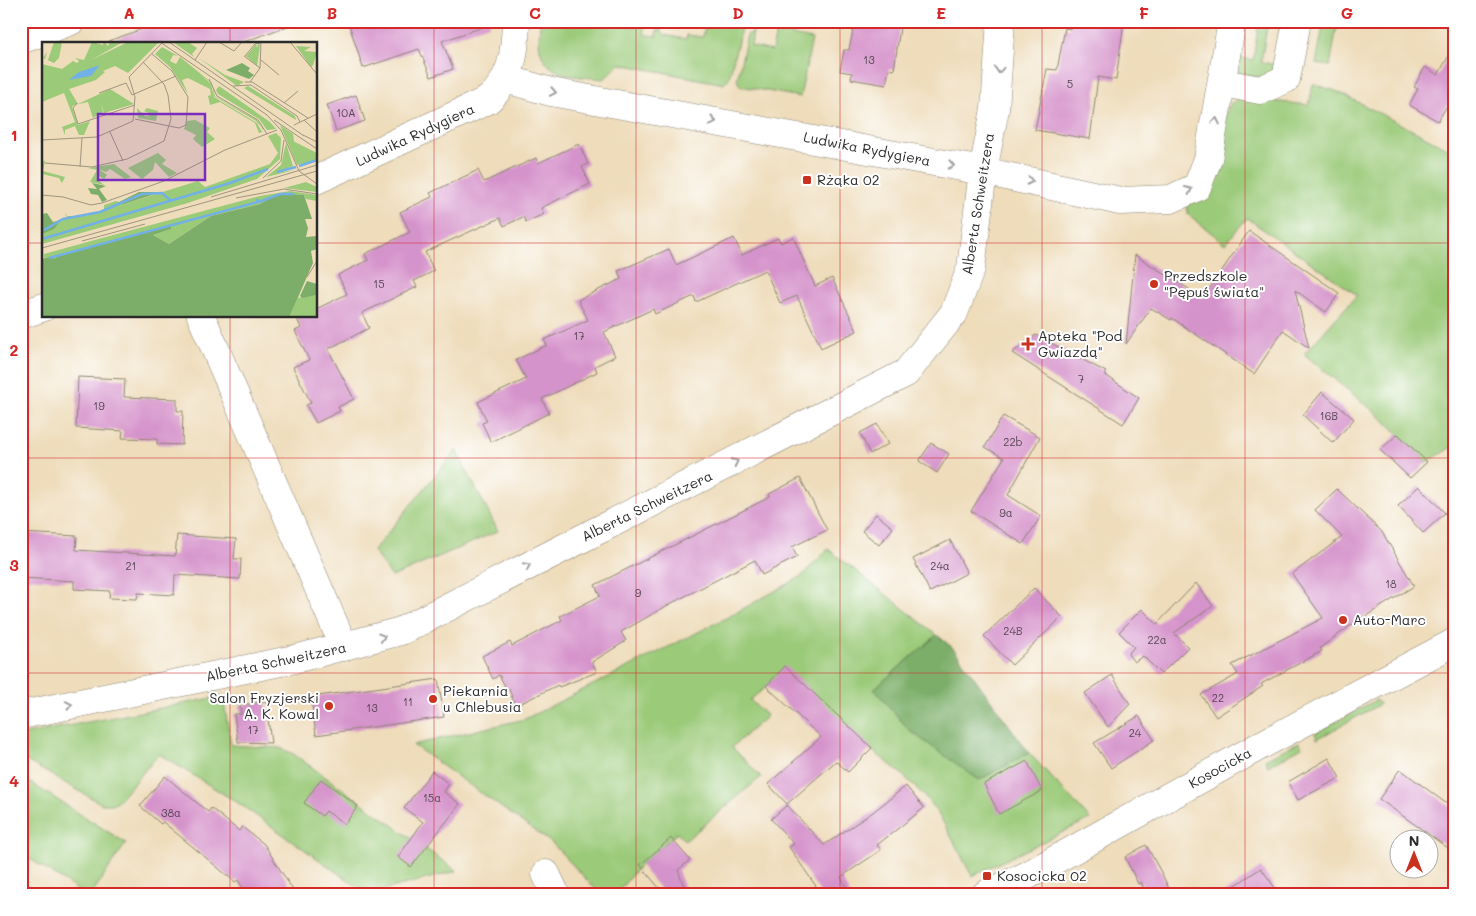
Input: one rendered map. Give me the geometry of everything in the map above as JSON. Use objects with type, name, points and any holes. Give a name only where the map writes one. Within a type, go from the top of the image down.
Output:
[{"type":"street","points":[[21,40],[71,21]]},
{"type":"street","name":"Ludwika Rydygiera","points":[[318,179],[488,100],[506,80],[515,55],[516,21]]},
{"type":"street","name":"Alberta Schweitzera","points":[[21,714],[295,659],[401,631],[906,373],[954,313],[970,268],[983,171],[995,109],[1001,21]]},
{"type":"street","name":"Ludwika Rydygiera","points":[[506,80],[551,92],[983,171],[1120,201],[1171,199],[1196,187],[1208,159],[1232,21]]},
{"type":"street","points":[[1222,83],[1260,90],[1286,80],[1297,21]]},
{"type":"street","points":[[21,315],[42,308]]},
{"type":"street","points":[[202,318],[344,647]]},
{"type":"street","name":"Kosocicka","points":[[985,895],[1028,875],[1267,742],[1455,642]]},
{"type":"green space","points":[[540,21],[619,21],[623,24],[626,21],[626,26],[637,27],[640,21],[640,25],[644,26],[645,35],[656,36],[657,30],[661,30],[664,35],[686,39],[687,35],[703,37],[706,21],[743,21],[729,78],[724,84],[620,64],[604,79],[565,74],[549,66],[544,59],[539,46]]},
{"type":"green space","points":[[1259,21],[1268,21],[1261,62],[1277,65],[1265,78],[1239,74],[1236,70],[1237,57],[1253,60]]},
{"type":"green space","points":[[1324,21],[1338,21],[1330,66],[1316,64]]},
{"type":"green space","points":[[753,32],[751,46],[772,51],[776,32],[812,39],[800,97],[740,86],[737,80],[747,35]]},
{"type":"green space","points":[[1313,84],[1336,91],[1455,152],[1455,445],[1427,462],[1382,418],[1304,354],[1357,295],[1247,218],[1225,244],[1188,214],[1186,205],[1230,104],[1240,98],[1309,105]]},
{"type":"green space","points":[[456,450],[498,531],[392,577],[373,551]]},
{"type":"green space","points":[[828,549],[937,635],[874,689],[979,780],[1029,753],[1090,819],[972,876],[941,819],[913,784],[874,752],[832,724],[767,686],[750,700],[767,716],[732,747],[761,777],[685,841],[677,833],[640,865],[615,895],[601,895],[552,843],[413,745],[525,719],[728,617],[802,576]]},
{"type":"green space","points":[[937,635],[953,648],[1029,753],[979,780],[910,731],[874,689]]},
{"type":"green space","points":[[223,696],[231,745],[280,748],[292,753],[457,871],[368,894],[238,803],[159,754],[119,800],[113,804],[102,804],[23,759],[21,761],[21,735]]},
{"type":"green space","points":[[1376,700],[1380,704],[1317,739],[1315,733]]},
{"type":"green space","points":[[1299,742],[1302,747],[1268,766],[1265,759]]},
{"type":"green space","points":[[21,777],[126,843],[91,895],[85,895],[21,853]]},
{"type":"building","points":[[164,21],[292,21],[293,24],[244,42],[109,41]]},
{"type":"building","points":[[348,21],[489,21],[489,25],[442,41],[453,69],[431,77],[419,49],[363,68]]},
{"type":"building","points":[[855,21],[901,21],[894,70],[889,69],[886,85],[851,79],[852,73],[840,71],[844,50],[849,50]]},
{"type":"building","points":[[1071,21],[1124,21],[1116,80],[1098,77],[1090,139],[1035,130],[1047,69],[1057,70],[1065,28],[1070,29]]},
{"type":"building","points":[[1455,45],[1455,92],[1438,121],[1409,105],[1418,89],[1414,87],[1425,67],[1438,75]]},
{"type":"building","points":[[356,95],[365,121],[336,131],[327,105]]},
{"type":"building","points":[[579,144],[588,164],[582,167],[590,184],[541,208],[544,214],[526,222],[523,217],[504,226],[500,218],[425,252],[434,271],[414,281],[417,287],[362,313],[369,328],[328,349],[354,399],[338,407],[340,411],[316,423],[306,405],[311,403],[293,367],[309,360],[295,331],[301,328],[297,318],[318,318],[318,308],[347,294],[338,275],[368,260],[365,254],[410,232],[400,212],[432,197],[430,193],[478,170],[484,182],[536,158],[538,163]]},
{"type":"building","points":[[1249,231],[1339,293],[1326,312],[1295,290],[1309,348],[1283,330],[1254,374],[1172,318],[1171,320],[1151,308],[1126,344],[1135,255],[1203,298]]},
{"type":"building","points":[[793,237],[815,286],[832,278],[857,331],[821,348],[797,296],[780,303],[765,270],[696,302],[694,296],[655,314],[653,309],[604,332],[615,356],[595,366],[597,372],[542,399],[549,413],[491,442],[482,423],[487,421],[478,402],[526,379],[516,360],[547,345],[544,340],[588,320],[578,300],[621,279],[618,271],[669,249],[676,265],[734,238],[742,255],[778,238],[781,243]]},
{"type":"building","points":[[1036,335],[1106,372],[1104,374],[1139,398],[1123,424],[1012,353]]},
{"type":"building","points":[[78,377],[125,379],[124,397],[177,399],[177,411],[183,411],[182,445],[157,444],[157,439],[122,438],[123,431],[76,428]]},
{"type":"building","points":[[1322,392],[1354,419],[1333,443],[1303,415]]},
{"type":"building","points":[[1003,416],[1040,437],[1008,495],[1041,516],[1023,544],[971,511],[1004,458],[985,447]]},
{"type":"building","points":[[877,424],[888,444],[870,454],[860,433]]},
{"type":"building","points":[[1398,434],[1427,462],[1410,478],[1380,450]]},
{"type":"building","points":[[931,443],[949,454],[937,473],[919,461]]},
{"type":"building","points":[[800,478],[827,530],[792,547],[797,557],[762,575],[755,560],[670,604],[621,632],[626,641],[592,662],[597,672],[559,687],[558,685],[515,706],[509,689],[507,690],[499,675],[493,679],[482,656],[510,642],[512,646],[562,620],[560,616],[600,596],[595,585],[770,497],[769,494]]},
{"type":"building","points":[[1419,486],[1445,513],[1423,533],[1398,506]]},
{"type":"building","points":[[1337,489],[1382,532],[1414,586],[1350,626],[1320,648],[1322,651],[1261,684],[1263,686],[1216,717],[1201,695],[1238,674],[1232,665],[1323,618],[1292,574],[1342,537],[1315,510]]},
{"type":"building","points":[[876,514],[893,528],[879,545],[862,531]]},
{"type":"building","points":[[22,533],[77,536],[76,550],[175,556],[177,535],[236,539],[234,559],[241,559],[240,579],[175,575],[174,595],[138,593],[137,599],[109,598],[110,591],[74,589],[74,581],[21,578]]},
{"type":"building","points":[[950,540],[967,573],[930,592],[913,559]]},
{"type":"building","points":[[1196,583],[1213,606],[1174,633],[1188,647],[1161,674],[1143,656],[1134,662],[1128,654],[1134,647],[1119,632],[1142,609],[1157,624]]},
{"type":"building","points":[[1034,588],[1062,617],[1012,665],[984,636]]},
{"type":"building","points":[[785,666],[872,748],[848,772],[836,761],[787,804],[768,784],[821,737],[766,686]]},
{"type":"building","points":[[1112,675],[1130,704],[1108,727],[1085,693]]},
{"type":"building","points":[[438,679],[444,717],[316,735],[311,697]]},
{"type":"building","points":[[266,702],[271,743],[238,742],[234,714],[241,714],[240,705]]},
{"type":"building","points":[[1139,716],[1154,740],[1111,768],[1094,743]]},
{"type":"building","points":[[1329,758],[1340,778],[1298,800],[1288,782]]},
{"type":"building","points":[[1027,761],[1042,791],[999,814],[984,784]]},
{"type":"building","points":[[1400,769],[1455,810],[1455,853],[1438,841],[1438,828],[1420,828],[1379,799]]},
{"type":"building","points":[[432,771],[449,784],[444,792],[460,804],[411,867],[398,857],[423,822],[404,808]]},
{"type":"building","points":[[165,776],[208,812],[211,808],[239,831],[242,827],[264,844],[296,895],[247,895],[238,880],[235,882],[163,822],[161,824],[140,806]]},
{"type":"building","points":[[321,779],[358,806],[345,824],[326,811],[322,816],[304,803]]},
{"type":"building","points":[[906,786],[924,808],[877,845],[881,850],[841,877],[850,895],[822,895],[789,847],[794,844],[771,819],[787,805],[824,845],[873,812]]},
{"type":"building","points":[[671,838],[690,860],[678,870],[687,895],[665,895],[640,865]]},
{"type":"building","points":[[1146,845],[1172,895],[1147,895],[1141,882],[1138,884],[1125,857]]},
{"type":"building","points":[[1261,868],[1280,895],[1221,895]]},
{"type":"place","name":"Rżąka 02","points":[[807,180]]},
{"type":"place","name":"Przedszkole \"Pępuś świata\"","points":[[1154,284]]},
{"type":"place","name":"Apteka \"Pod Gwiazdą\"","points":[[1028,344]]},
{"type":"place","name":"Auto-Marc","points":[[1343,620]]},
{"type":"place","name":"Piekarnia u Chlebusia","points":[[433,699]]},
{"type":"place","name":"Salon Fryzjerski A. K. Kowal","points":[[329,706]]},
{"type":"place","name":"Kosocicka 02","points":[[987,876]]}]
